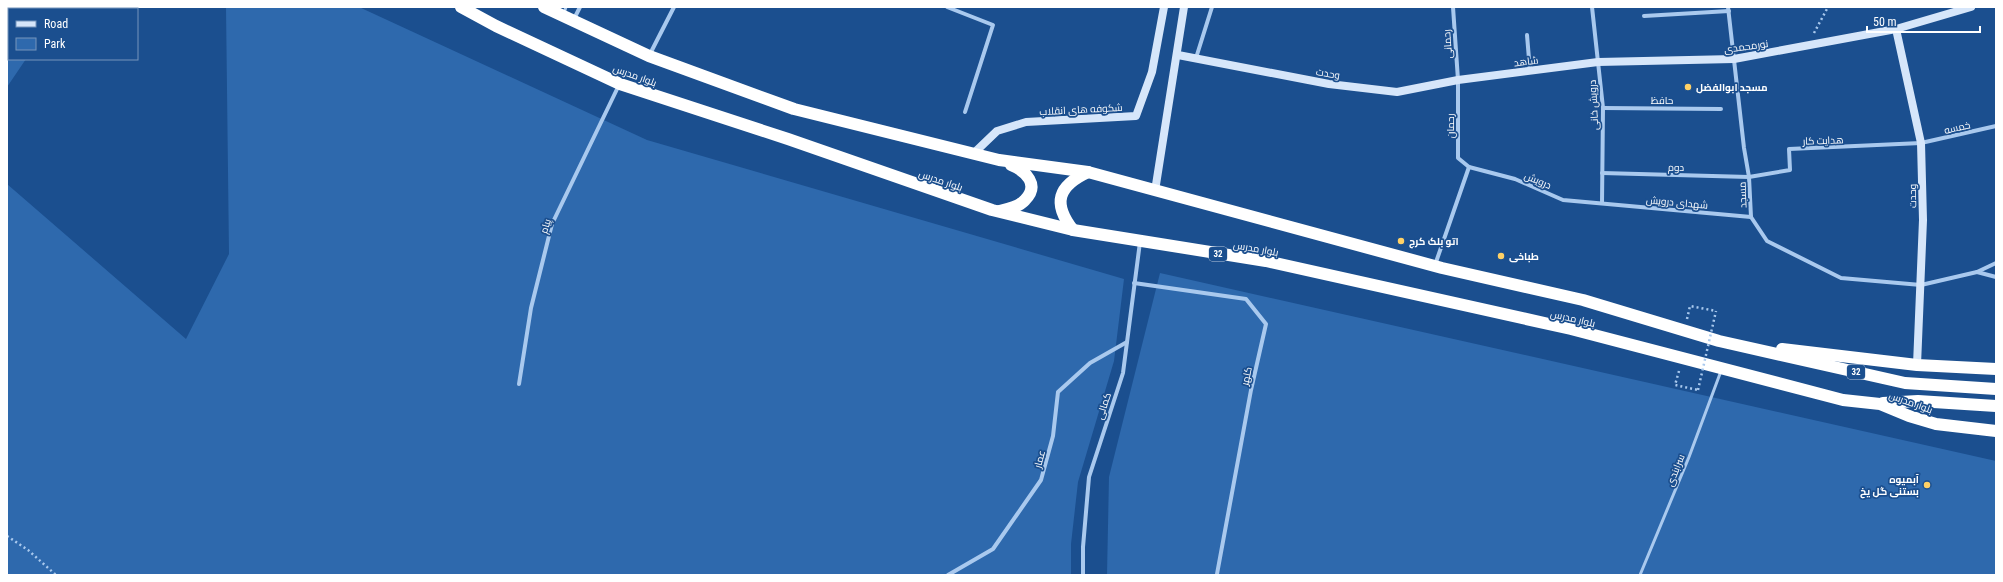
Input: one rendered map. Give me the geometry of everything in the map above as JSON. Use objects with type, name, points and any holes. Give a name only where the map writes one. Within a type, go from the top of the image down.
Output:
[{"type":"highway","name":"بلوار مدرس","points":[[461,7],[496,26],[620,84],[996,212],[1074,230],[1140,242],[1266,261],[1571,330],[1721,370],[1843,400],[1880,404],[1910,416],[1936,424],[1996,431]]},
{"type":"highway","name":"بلوار مدرس","points":[[544,7],[564,12],[574,21],[649,56],[794,109],[999,160],[1088,172],[1435,266],[1583,300],[1718,341]]},
{"type":"highway","points":[[996,212],[1014,207],[1025,200],[1031,190],[1029,176],[1022,169],[999,160]]},
{"type":"highway","points":[[1074,230],[1064,218],[1060,208],[1063,192],[1075,179],[1088,172]]},
{"type":"highway","points":[[1718,341],[1917,365],[1996,369]]},
{"type":"highway","name":"32","points":[[1718,341],[1905,383],[1996,388]]},
{"type":"highway","points":[[1880,404],[1918,401],[1996,406]]},
{"type":"street","points":[[574,21],[580,7]]},
{"type":"street","points":[[649,56],[674,7]]},
{"type":"street","points":[[947,7],[993,25],[965,112]]},
{"type":"street","name":"شکوفه های انقلاب","points":[[974,154],[997,131],[1026,122],[1136,116],[1152,72],[1164,7]]},
{"type":"street","points":[[1155,191],[1178,55],[1184,7]]},
{"type":"street","points":[[1178,55],[1196,58],[1212,7]]},
{"type":"street","name":"رحمانی","points":[[1453,7],[1458,80]]},
{"type":"street","name":"درویش خانی","points":[[1592,7],[1603,108],[1602,203]]},
{"type":"street","name":"نورمحمدی","points":[[1598,62],[1734,59],[1896,29],[1971,7]]},
{"type":"street","points":[[1644,16],[1728,9]]},
{"type":"street","name":"مسجد","points":[[1728,9],[1749,177],[1751,217],[1767,241],[1841,278],[1921,285],[1977,272],[1996,263]]},
{"type":"street","name":"وحدت","points":[[1896,29],[1921,143],[1923,220],[1917,365]]},
{"type":"street","points":[[1527,35],[1530,71]]},
{"type":"street","name":"وحدت","points":[[1196,58],[1328,84],[1397,92],[1458,80]]},
{"type":"street","name":"شاهد","points":[[1458,80],[1598,62]]},
{"type":"street","name":"رحمان","points":[[1458,80],[1458,158],[1469,167]]},
{"type":"street","name":"پیام","points":[[519,384],[531,308],[552,224],[620,84]]},
{"type":"street","name":"حافظ","points":[[1603,108],[1721,109]]},
{"type":"street","name":"خمسه","points":[[1921,143],[1996,126]]},
{"type":"street","name":"هدایت کار","points":[[1749,177],[1790,170],[1789,149],[1921,143]]},
{"type":"street","points":[[1435,266],[1469,167]]},
{"type":"street","name":"درویش","points":[[1469,167],[1514,179],[1563,200],[1602,203]]},
{"type":"street","name":"دوم","points":[[1602,173],[1749,177]]},
{"type":"street","name":"شهدای درویش","points":[[1602,203],[1751,217]]},
{"type":"street","name":"کمالی","points":[[1083,575],[1083,547],[1089,477],[1122,372],[1140,242]]},
{"type":"street","points":[[1977,272],[1996,277]]},
{"type":"street","name":"کلهر","points":[[1134,283],[1246,299],[1266,324],[1251,390],[1217,574]]},
{"type":"street","name":"عمار","points":[[948,575],[993,549],[1041,480],[1053,436],[1058,392],[1090,363],[1127,342]]},
{"type":"lane","name":"سرابندی","points":[[1640,575],[1689,457],[1721,370]]},
{"type":"path","points":[[1807,46],[1828,7]]},
{"type":"path","points":[[1675,385],[1698,390],[1716,311],[1690,306]]},
{"type":"path","points":[[7,536],[28,550],[56,575]]},
{"type":"green space","points":[[226,7],[359,7],[647,140],[1124,279],[1114,361],[1078,482],[1071,544],[1071,575],[7,575],[7,184],[186,339],[229,254]]},
{"type":"green space","points":[[7,23],[8,60],[25,60],[7,87]]},
{"type":"green space","points":[[1160,273],[1996,461],[1996,575],[1107,575],[1109,477]]},
{"type":"place","name":"مسجد ابوالفضل","points":[[1688,87]]},
{"type":"place","name":"اتو بلک کرج","points":[[1401,241]]},
{"type":"place","name":"طباخی","points":[[1501,256]]},
{"type":"place","name":"آبمیوه بستنی گل یخ","points":[[1927,485]]}]
